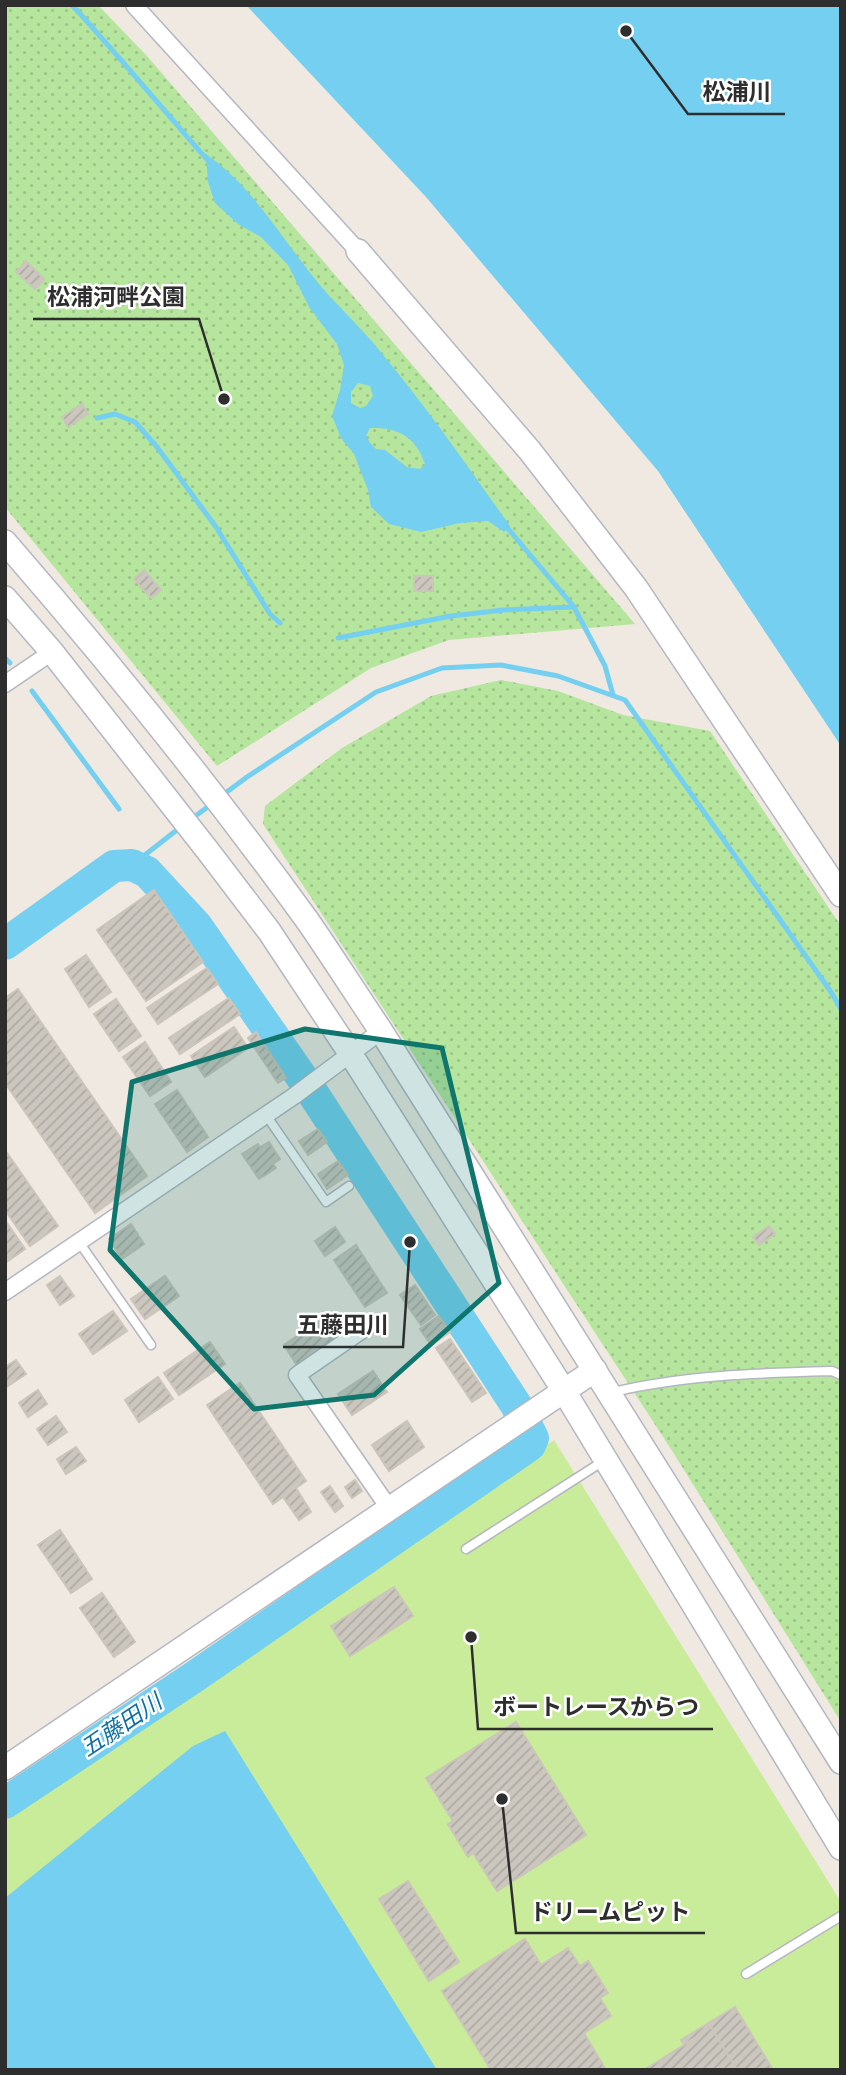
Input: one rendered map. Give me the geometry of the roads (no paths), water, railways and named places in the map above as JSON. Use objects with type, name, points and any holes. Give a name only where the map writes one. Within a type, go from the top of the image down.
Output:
[{"type":"street","points":[[134,5],[358,251],[530,451],[635,588],[841,895]]},
{"type":"street","points":[[5,542],[79,626],[198,775],[307,922],[381,1031],[841,1762]]},
{"type":"street","points":[[5,598],[167,798],[269,931],[351,1053],[564,1391],[841,1848]]},
{"type":"street","points":[[5,684],[51,652]]},
{"type":"street","points":[[5,1292],[294,1096],[381,1031]]},
{"type":"street","points":[[370,1324],[297,1375],[389,1508]]},
{"type":"street","points":[[5,1768],[595,1370]]},
{"type":"lane","points":[[266,1115],[326,1202],[349,1186]]},
{"type":"lane","points":[[79,1242],[151,1345]]},
{"type":"lane","points":[[610,1393],[650,1383],[749,1374],[832,1371],[841,1375]]},
{"type":"lane","points":[[466,1549],[606,1460]]},
{"type":"lane","points":[[746,1974],[841,1916]]},
{"type":"water","points":[[246,5],[841,5],[841,746],[658,471],[426,197]]},
{"type":"water","points":[[206,154],[238,181],[315,279],[396,371],[510,526],[504,532],[488,521],[460,523],[421,532],[389,524],[371,507],[368,490],[354,454],[341,438],[332,416],[344,365],[337,344],[309,307],[288,265],[261,237],[238,224],[215,203],[208,182]],"holes":[[[358,383],[370,386],[373,396],[366,406],[360,408],[351,403],[351,392]],[[370,428],[389,429],[405,436],[417,447],[425,464],[420,469],[407,467],[385,450],[376,449],[366,436]]]},
{"type":"water","points":[[225,1731],[437,2070],[5,2070],[5,1898],[193,1746]]},
{"type":"waterway","points":[[72,5],[211,164]]},
{"type":"waterway","points":[[97,418],[115,414],[135,422],[157,447],[216,527],[270,614],[280,623]]},
{"type":"waterway","points":[[504,524],[574,607],[605,666],[613,695]]},
{"type":"waterway","points":[[338,638],[451,616],[503,610],[573,607]]},
{"type":"waterway","points":[[5,658],[10,663]]},
{"type":"waterway","points":[[220,797],[376,692],[442,668],[501,665],[558,676],[625,700],[841,1009]]},
{"type":"waterway","points":[[32,691],[119,809]]},
{"type":"waterway","points":[[190,820],[213,803]]},
{"type":"waterway","points":[[132,865],[182,826]]},
{"type":"waterway","name":"五藤田川","points":[[5,944],[114,866],[132,865],[147,872],[196,925],[312,1092],[516,1405],[533,1438],[530,1445],[194,1677],[5,1803]]},
{"type":"place","name":"松浦川","points":[[626,31]]},
{"type":"place","name":"松浦河畔公園","points":[[224,399]]},
{"type":"place","name":"五藤田川","points":[[410,1242]]},
{"type":"place","name":"ボートレースからつ","points":[[471,1637]]},
{"type":"place","name":"ドリームピット","points":[[502,1799]]}]
